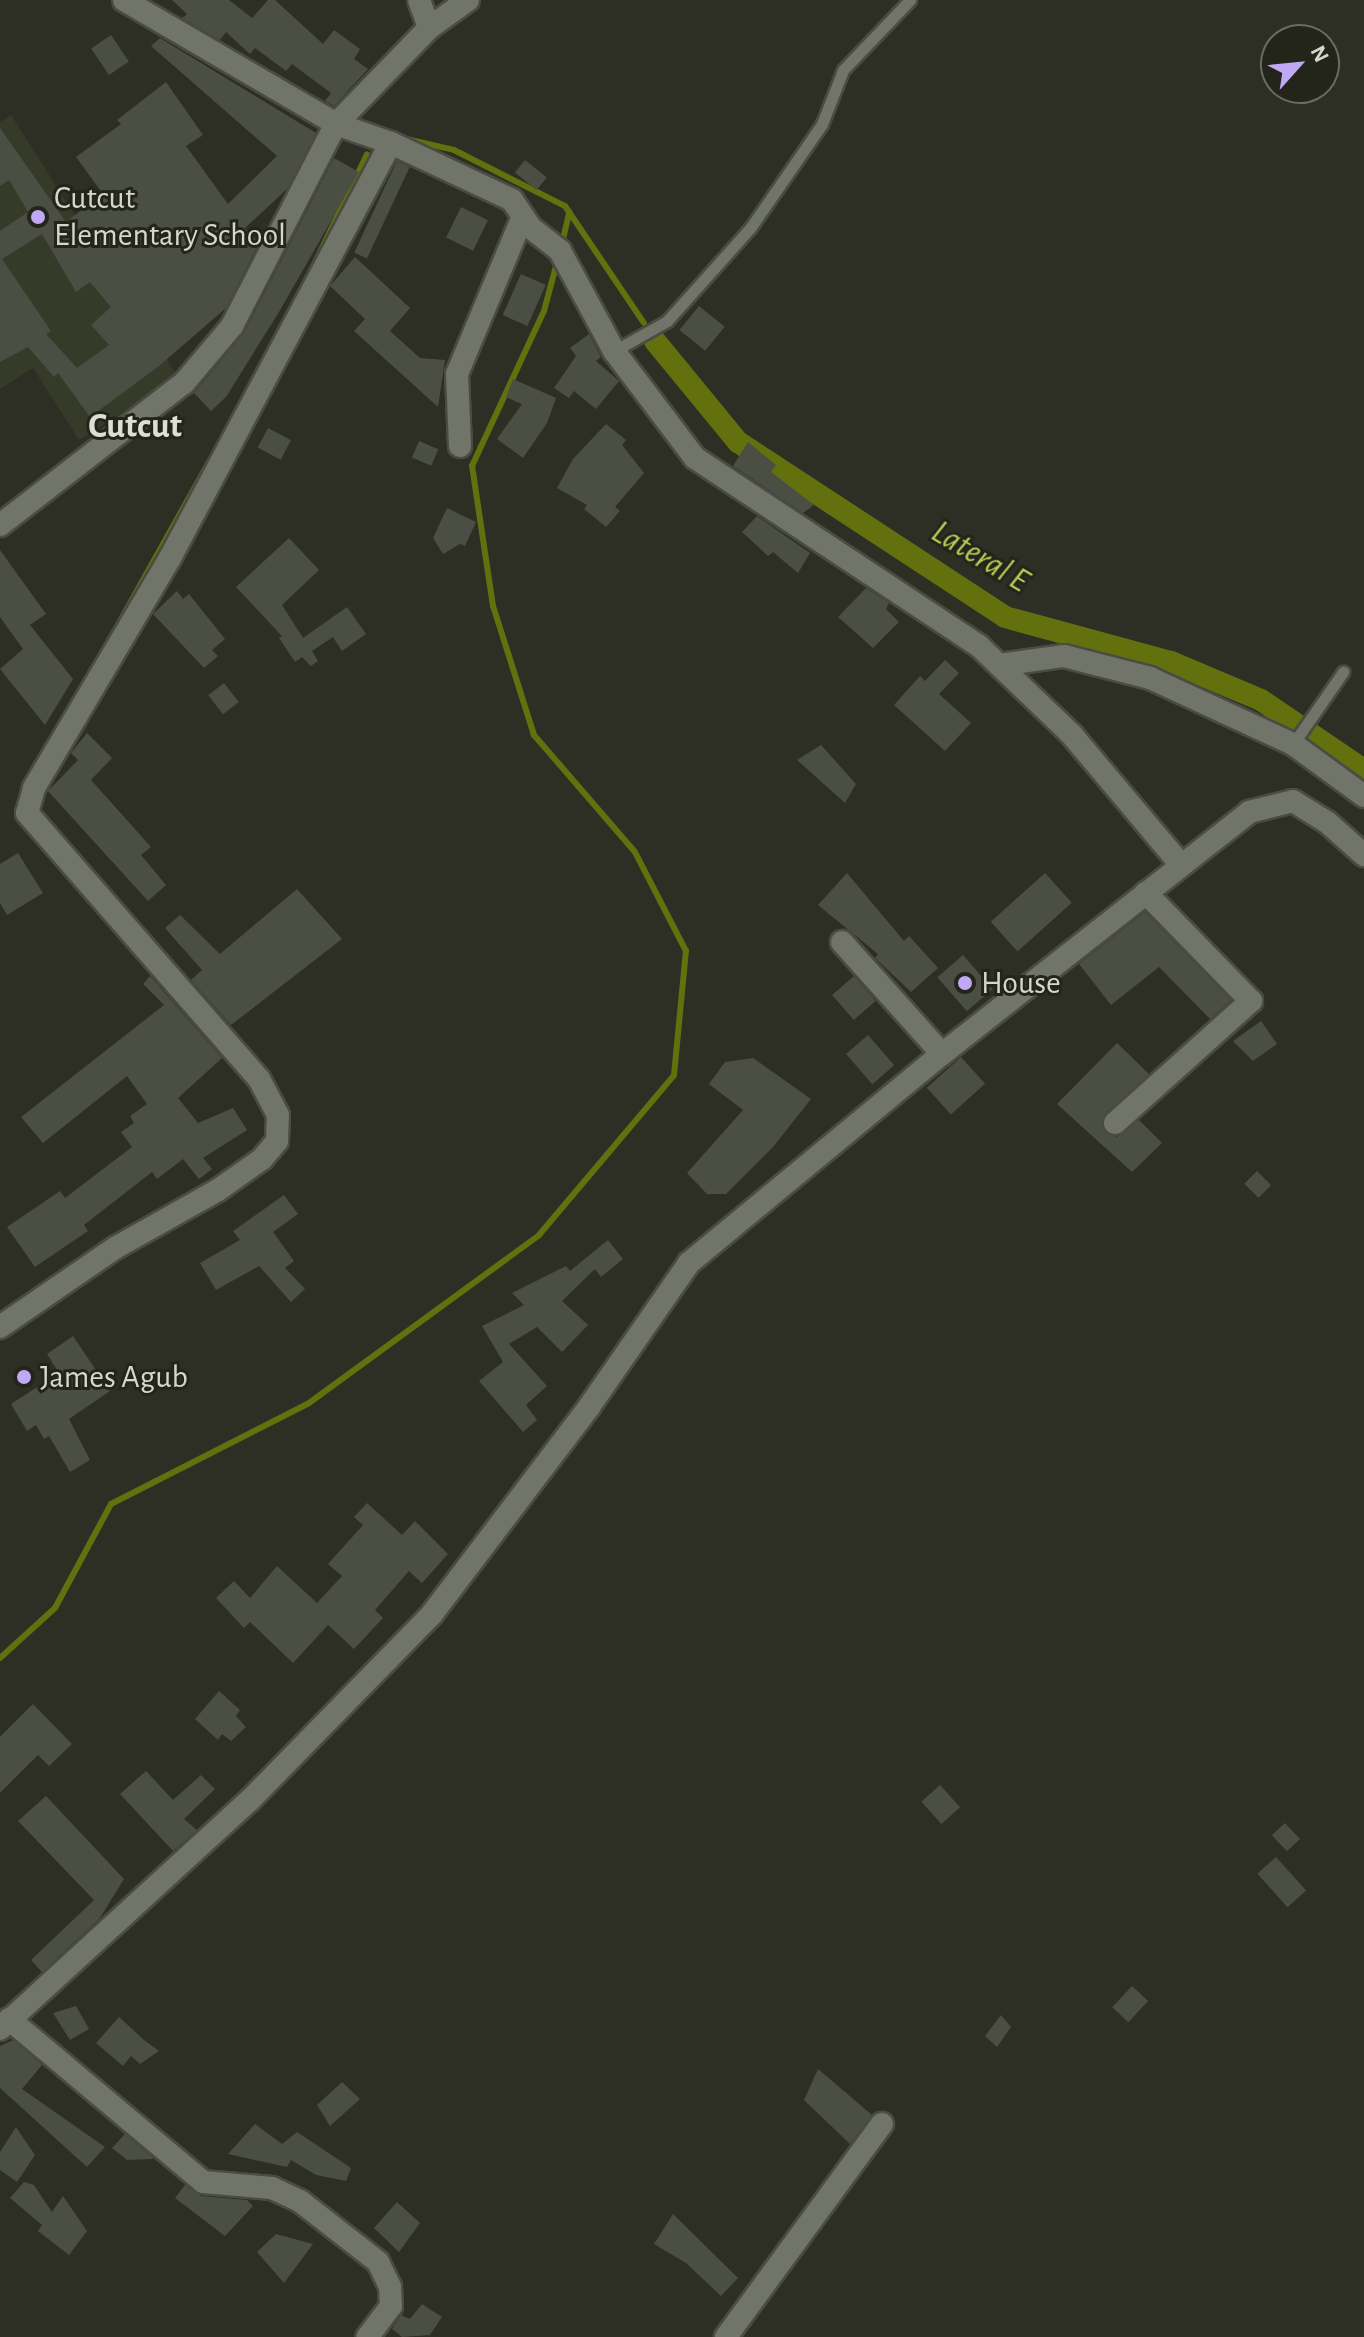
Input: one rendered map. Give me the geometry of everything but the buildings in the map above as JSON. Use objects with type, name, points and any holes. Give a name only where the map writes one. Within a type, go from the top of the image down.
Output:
[{"type":"street","points":[[124,0],[336,124],[391,143],[484,184],[512,200],[527,222],[560,251],[614,351],[695,458],[979,646],[1072,735],[1181,865]]},
{"type":"street","points":[[419,0],[429,28]]},
{"type":"street","points":[[0,525],[184,383],[232,326],[336,124],[429,28],[468,0]]},
{"type":"street","points":[[0,1327],[115,1248],[218,1190],[262,1159],[277,1141],[278,1115],[259,1079],[27,813],[34,788],[170,558],[391,143]]},
{"type":"street","points":[[460,446],[457,374],[527,222]]},
{"type":"street","points":[[999,665],[1064,656],[1150,678],[1295,740],[1364,796]]},
{"type":"street","points":[[368,2337],[391,2306],[390,2287],[378,2262],[300,2201],[272,2188],[203,2182],[5,2024],[250,1800],[432,1614],[589,1407],[689,1263],[942,1054],[1249,812],[1293,801],[1327,822],[1364,855]]},
{"type":"street","points":[[1115,1123],[1251,1001],[1146,893]]},
{"type":"street","points":[[842,942],[942,1054]]},
{"type":"street","points":[[726,2337],[882,2124]]},
{"type":"lane","points":[[614,351],[667,321],[751,227],[822,124],[843,70],[910,0]]},
{"type":"lane","points":[[1295,740],[1308,715],[1343,672]]},
{"type":"shaded area","name":"Cutcut Elementary School","points":[[11,115],[178,377],[79,440],[33,368],[0,389],[0,122]]},
{"type":"waterway","points":[[406,139],[454,150],[565,206],[644,323]]},
{"type":"waterway","points":[[312,269],[367,154]]},
{"type":"waterway","points":[[561,248],[569,212]]},
{"type":"waterway","points":[[0,1658],[55,1608],[111,1504],[309,1403],[539,1235],[674,1075],[686,951],[635,852],[534,735],[493,606],[472,466],[544,311],[557,262]]},
{"type":"waterway","name":"Lateral E","points":[[655,341],[738,442],[1005,617],[1171,662],[1261,700],[1364,770]]},
{"type":"waterway","points":[[105,648],[209,462]]},
{"type":"place","name":"Cutcut Elementary School","points":[[38,217]]},
{"type":"place","name":"House","points":[[965,983]]},
{"type":"place","name":"James Agub","points":[[24,1377]]},
{"type":"district","name":"Cutcut","points":[[135,427]]}]
